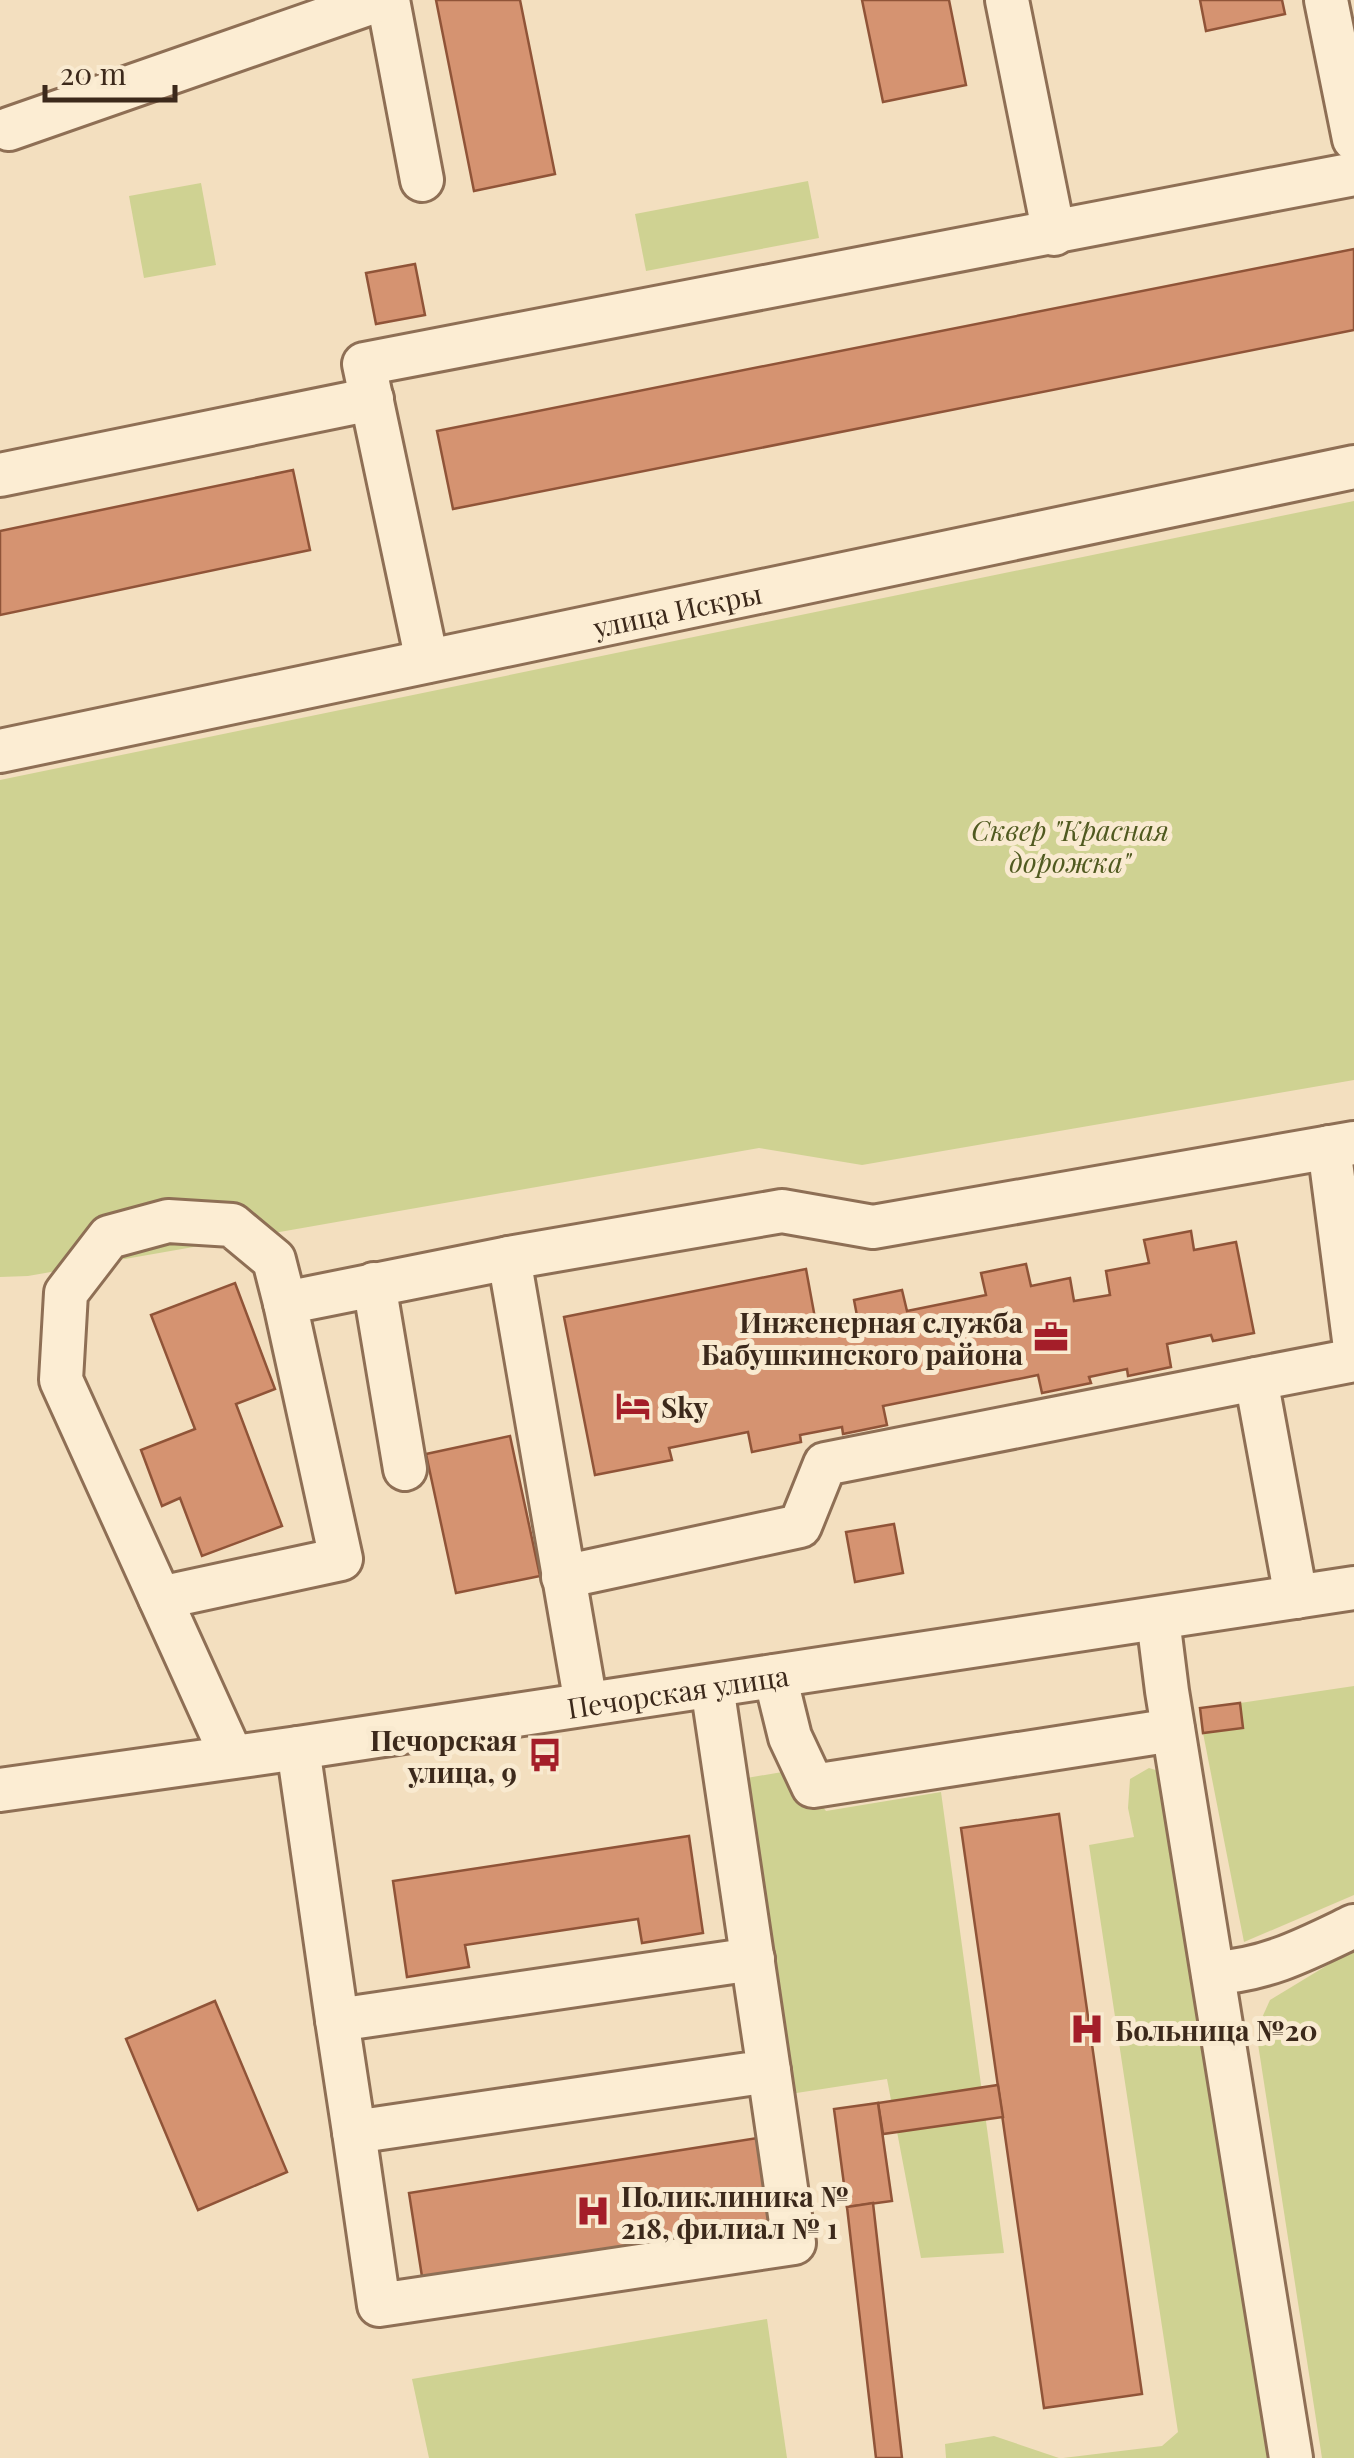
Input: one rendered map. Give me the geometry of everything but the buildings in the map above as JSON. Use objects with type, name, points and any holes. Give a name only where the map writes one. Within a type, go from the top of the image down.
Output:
[{"type":"street","points":[[3,125],[379,0]]},
{"type":"street","points":[[388,0],[422,180]]},
{"type":"street","points":[[1008,0],[1054,234]]},
{"type":"street","points":[[1326,0],[1354,139]]},
{"type":"street","points":[[427,661],[364,364],[1354,174]]},
{"type":"street","points":[[0,475],[372,399]]},
{"type":"street","name":"улица Искры","points":[[0,751],[1354,468]]},
{"type":"street","points":[[285,1303],[508,1258],[782,1211],[873,1227],[1341,1145],[1354,1340]]},
{"type":"street","points":[[160,1598],[341,1558],[274,1260],[232,1226],[168,1221],[109,1237],[66,1293],[61,1380],[232,1757]]},
{"type":"street","points":[[508,1258],[586,1704]]},
{"type":"street","points":[[374,1284],[405,1468]]},
{"type":"street","points":[[563,1577],[800,1526],[825,1464],[1354,1360]]},
{"type":"street","points":[[1256,1379],[1296,1597]]},
{"type":"street","name":"Печорская улица","points":[[0,1790],[1354,1588]]},
{"type":"street","points":[[1158,1620],[1288,2440],[1322,2458]]},
{"type":"street","points":[[775,1676],[790,1737],[814,1786],[1173,1730]]},
{"type":"street","points":[[298,1748],[379,2304],[794,2243],[712,1686]]},
{"type":"street","points":[[1212,1973],[1248,1971],[1288,1958],[1354,1926]]},
{"type":"street","points":[[337,2020],[753,1959]]},
{"type":"street","points":[[354,2132],[770,2071]]},
{"type":"green space","points":[[808,181],[819,238],[646,271],[635,214]]},
{"type":"green space","points":[[201,183],[216,265],[144,278],[129,196]]},
{"type":"green space","name":"Сквер \"Красная дорожка\"","points":[[1354,501],[1354,1080],[862,1165],[759,1148],[28,1276],[0,1277],[0,780]]},
{"type":"green space","points":[[1354,1686],[1354,1895],[1244,1942],[1203,1733],[1243,1728],[1240,1703]]},
{"type":"green space","points":[[1149,1768],[1168,1774],[1274,2458],[1063,2458],[1162,2446],[1178,2432],[1089,1845],[1134,1837],[1128,1808],[1130,1779]]},
{"type":"green space","points":[[794,1770],[826,1811],[941,1792],[1004,2253],[921,2258],[887,2079],[790,2094],[741,1779]]},
{"type":"green space","points":[[1354,1949],[1354,2458],[1322,2458],[1256,2031],[1270,2000]]},
{"type":"green space","points":[[767,2319],[787,2458],[429,2458],[412,2379]]},
{"type":"green space","points":[[994,2436],[1059,2458],[946,2458],[945,2444]]},
{"type":"place","name":"Инженерная служба Бабушкинского района","points":[[1051,1337]]},
{"type":"place","name":"Sky","points":[[633,1406]]},
{"type":"place","name":"Печорская улица, 9","points":[[545,1755]]},
{"type":"place","name":"Больница №20","points":[[1087,2029]]},
{"type":"place","name":"Поликлиника № 218, филиал № 1","points":[[593,2211]]}]
